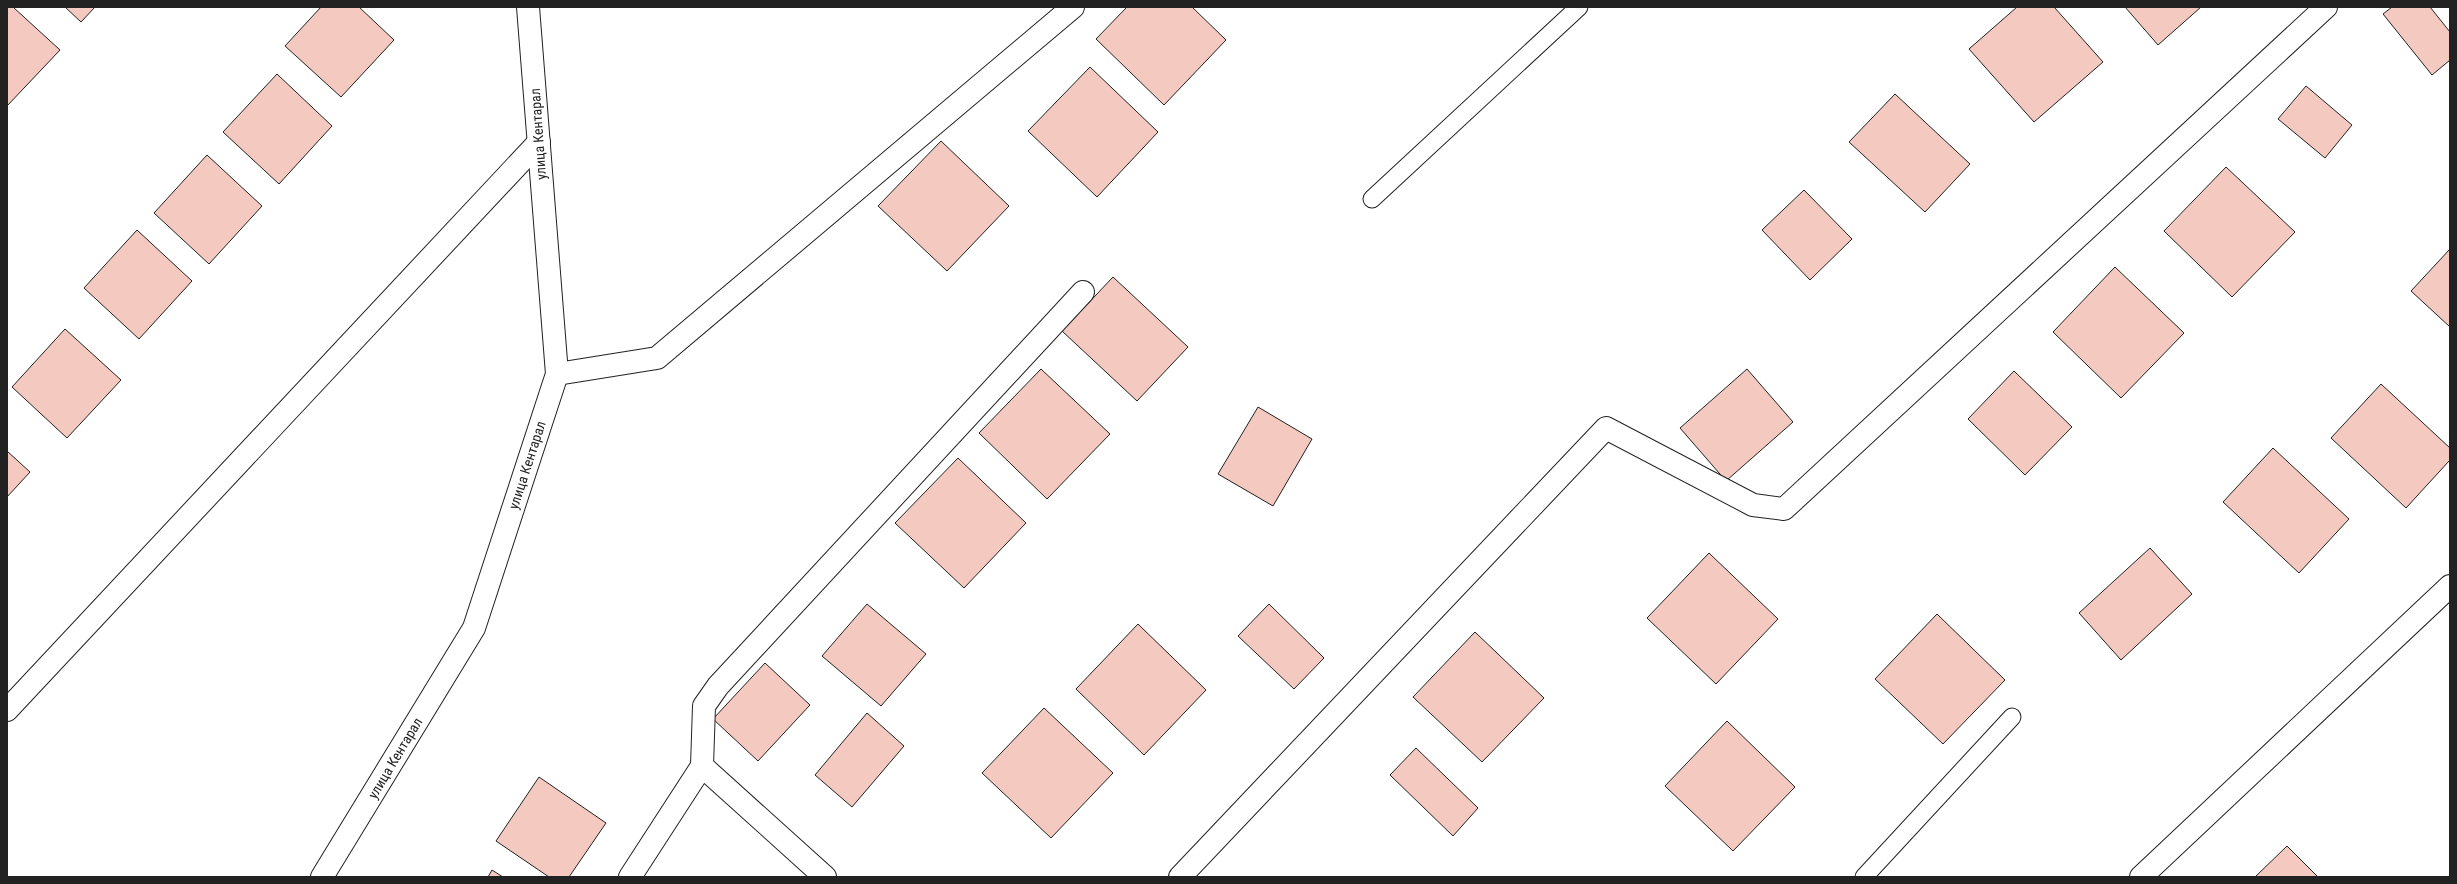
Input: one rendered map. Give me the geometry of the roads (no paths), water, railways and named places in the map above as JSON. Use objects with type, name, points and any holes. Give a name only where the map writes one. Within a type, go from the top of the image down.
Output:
[{"type":"street","name":"улица Кентарал","points":[[322,877],[474,628],[557,374],[528,7]]},
{"type":"street","points":[[557,374],[657,358],[1073,7]]},
{"type":"street","points":[[1180,877],[1606,428],[1753,505],[1784,509],[2326,7]]},
{"type":"street","points":[[7,710],[539,142]]},
{"type":"street","points":[[630,877],[702,766],[704,706],[718,686],[1083,292]]},
{"type":"street","points":[[2141,877],[2450,586]]},
{"type":"street","points":[[702,766],[825,877]]},
{"type":"lane","points":[[1372,199],[1579,7]]},
{"type":"lane","points":[[1864,877],[2012,717]]}]
